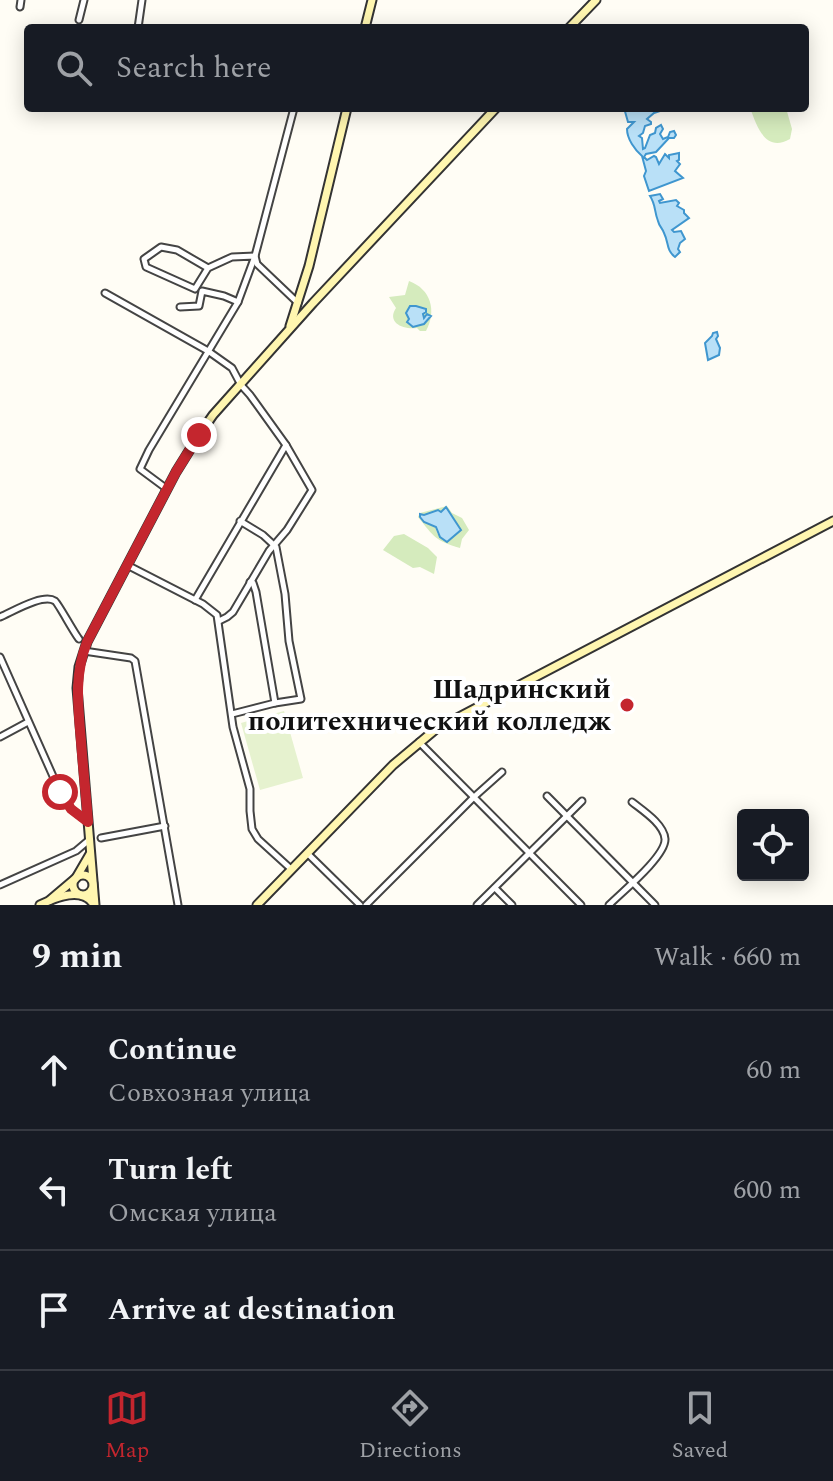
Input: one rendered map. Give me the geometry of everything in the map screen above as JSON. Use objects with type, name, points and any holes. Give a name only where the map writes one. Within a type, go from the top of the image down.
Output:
[{"type":"street","points":[[79,20],[84,0]]},
{"type":"street","points":[[139,24],[142,0]]},
{"type":"street","points":[[366,24],[370,0]]},
{"type":"street","points":[[573,24],[596,0]]},
{"type":"street","points":[[167,490],[140,469],[238,302],[255,256],[293,112]]},
{"type":"street","points":[[289,328],[309,266],[346,112]]},
{"type":"street","points":[[95,905],[77,688],[83,651],[167,490],[213,415],[289,328],[492,112]]},
{"type":"street","points":[[208,268],[177,250],[161,247],[144,259],[146,267],[195,289],[208,268],[232,257],[255,256]]},
{"type":"street","points":[[255,256],[257,264],[298,303]]},
{"type":"street","points":[[180,307],[199,306],[202,291],[238,302]]},
{"type":"street","points":[[105,293],[208,351],[232,368],[286,445],[312,490],[287,530],[274,544],[233,612],[219,621]]},
{"type":"street","points":[[195,600],[286,445]]},
{"type":"street","points":[[232,714],[301,699],[289,641],[276,547],[240,521]]},
{"type":"street","points":[[257,905],[395,762],[445,724],[833,521]]},
{"type":"street","points":[[127,565],[213,610],[219,621],[232,714],[250,789],[252,829],[258,839],[291,869]]},
{"type":"street","points":[[250,582],[256,592],[275,703]]},
{"type":"street","points":[[0,617],[32,602],[44,599],[54,601],[79,639]]},
{"type":"street","points":[[83,651],[135,661],[178,905]]},
{"type":"street","points":[[0,657],[65,800],[88,822]]},
{"type":"street","points":[[0,737],[28,722]]},
{"type":"street","points":[[419,742],[581,905]]},
{"type":"street","points":[[307,853],[363,905],[502,772]]},
{"type":"street","points":[[547,796],[655,905]]},
{"type":"street","points":[[477,905],[582,801]]},
{"type":"street","points":[[609,905],[659,854],[665,839],[655,822],[632,802]]},
{"type":"street","points":[[101,838],[165,826]]},
{"type":"street","points":[[0,885],[76,851],[89,840]]},
{"type":"street","points":[[90,852],[74,888],[95,905]]},
{"type":"street","points":[[40,905],[64,896],[90,892],[93,884],[86,875],[76,878],[50,900]]},
{"type":"street","points":[[495,888],[512,905]]},
{"type":"green space","points":[[752,112],[787,112],[792,129],[790,139],[774,143],[759,129]]},
{"type":"green space","points":[[409,281],[422,289],[430,302],[431,316],[426,331],[402,327],[393,318],[396,308],[389,297],[405,295]]},
{"type":"green space","points":[[447,506],[462,518],[469,530],[460,548],[436,537],[418,517],[420,513]],"holes":[[[435,512],[450,513],[456,526],[443,540],[436,527],[423,519]]]},
{"type":"green space","points":[[404,534],[437,557],[434,574],[420,567],[413,568],[383,550],[394,536]]},
{"type":"green space","points":[[284,711],[303,778],[260,790],[241,723]]},
{"type":"water","points":[[625,112],[657,112],[647,119],[651,124],[645,126],[639,136],[643,149],[650,135],[661,125],[663,139],[670,132],[674,131],[676,135],[656,152],[644,157],[647,160],[654,156],[659,164],[665,154],[669,158],[669,155],[679,153],[677,161],[680,164],[675,171],[683,178],[649,191],[642,156],[627,133],[634,122],[628,122]]},
{"type":"water","points":[[660,194],[663,199],[660,203],[676,200],[679,203],[677,206],[689,218],[672,230],[681,231],[685,239],[680,243],[680,252],[675,257],[669,249],[650,196]]},
{"type":"water","points":[[410,306],[426,309],[424,318],[427,314],[431,316],[424,324],[413,327],[407,322],[406,313]]},
{"type":"water","points":[[717,332],[719,355],[708,360],[705,343]]},
{"type":"water","points":[[446,507],[461,530],[447,542],[440,537],[436,527],[420,517],[420,514],[441,512]]},
{"type":"place","name":"Шадринский политехнический колледж","points":[[627,705]]},
{"type":"route","points":[[60,792],[71,809],[88,822],[77,699],[81,659],[176,472],[199,435]]}]
